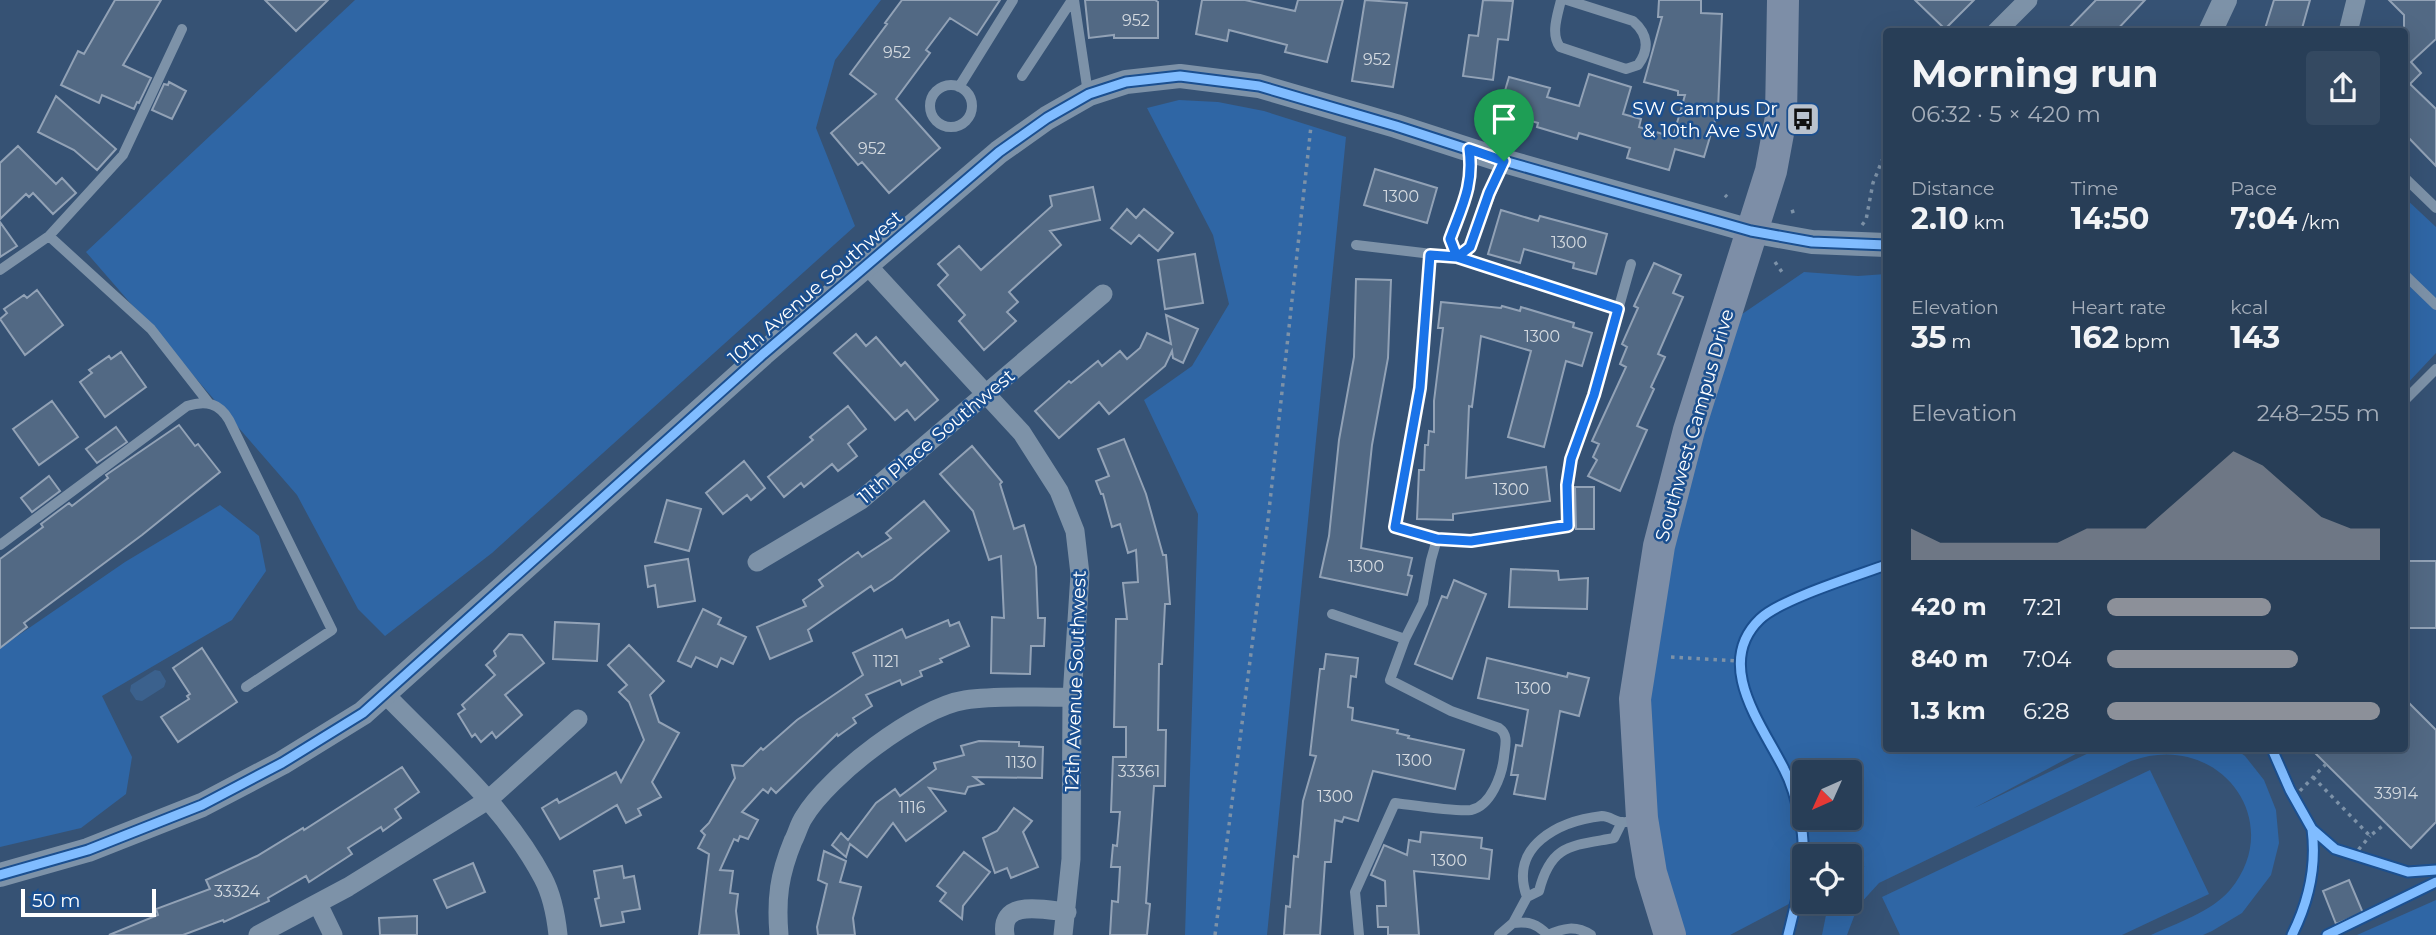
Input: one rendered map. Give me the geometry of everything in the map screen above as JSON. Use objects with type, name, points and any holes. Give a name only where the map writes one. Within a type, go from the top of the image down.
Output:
[{"type":"main road","name":"Southwest Campus Drive","points":[[1670,935],[1632,820],[1635,699],[1659,546],[1689,430],[1771,171],[1781,117],[1783,0]]},
{"type":"street","points":[[2000,28],[2028,0]]},
{"type":"street","points":[[2212,28],[2225,0]]},
{"type":"street","points":[[2349,28],[2356,0]]},
{"type":"street","name":"10th Avenue Southwest","points":[[0,875],[88,850],[202,805],[282,763],[363,713],[763,354],[999,152],[1046,118],[1089,94],[1126,82],[1180,76],[1250,85],[1751,231]]},
{"type":"street","points":[[1751,231],[1812,242],[1883,245]]},
{"type":"street","name":"12th Avenue Southwest","points":[[868,266],[1022,433],[1059,491],[1075,531],[1080,574],[1072,697],[1071,859],[1063,935]]},
{"type":"street","name":"11th Place Southwest","points":[[757,562],[861,500],[1103,294]]},
{"type":"street","points":[[385,694],[488,800],[526,851],[544,880],[555,911],[558,935]]},
{"type":"street","points":[[779,935],[777,912],[782,870],[804,817],[824,793],[865,754],[910,721],[964,700],[1072,697]]},
{"type":"street","points":[[258,935],[281,930],[318,904],[488,800],[578,719]]},
{"type":"street","points":[[318,904],[332,935]]},
{"type":"street","points":[[1005,935],[1005,923],[1009,916],[1021,908],[1067,912]]},
{"type":"lane","points":[[959,87],[1013,0]]},
{"type":"lane","points":[[1021,76],[1073,0]]},
{"type":"lane","points":[[1073,0],[1089,94]]},
{"type":"lane","points":[[1561,0],[1555,33],[1560,47],[1626,69],[1638,65],[1646,48],[1646,37],[1642,29],[1633,21],[1567,0]]},
{"type":"lane","points":[[0,270],[49,236],[123,155],[182,29]]},
{"type":"lane","points":[[943,86],[959,87],[971,98],[972,109],[968,119],[953,127],[936,121],[931,112],[932,97],[943,86]]},
{"type":"lane","points":[[1457,257],[1450,239],[1470,187],[1472,170],[1469,149]]},
{"type":"lane","points":[[1457,257],[1470,247],[1489,193],[1504,161]]},
{"type":"lane","points":[[2408,181],[2436,208]]},
{"type":"lane","points":[[49,236],[151,330],[208,402],[223,410],[332,630],[246,687]]},
{"type":"lane","points":[[1356,245],[1457,257],[1618,309]]},
{"type":"lane","points":[[1430,255],[1420,388],[1395,527],[1437,539],[1471,541],[1568,526],[1567,485],[1571,459],[1594,395],[1631,264]]},
{"type":"lane","points":[[2408,278],[2436,304]]},
{"type":"lane","points":[[2408,397],[2436,369]]},
{"type":"lane","points":[[0,545],[187,406],[208,402]]},
{"type":"lane","points":[[1359,935],[1354,891],[1395,803],[1470,810],[1484,802],[1499,779],[1503,765],[1506,738],[1499,728],[1451,711],[1390,680],[1405,639],[1423,603],[1437,539]]},
{"type":"lane","points":[[1332,614],[1405,639]]},
{"type":"lane","points":[[1527,897],[1522,882],[1523,864],[1538,840],[1557,829],[1589,819],[1605,816],[1632,820]]},
{"type":"lane","points":[[1499,935],[1513,923],[1527,897],[1539,891],[1547,866],[1554,855],[1577,845],[1614,838],[1632,820]]},
{"type":"lane","points":[[1513,923],[1537,925],[1548,935],[1564,929],[1578,928],[1591,935]]},
{"type":"path","points":[[1215,935],[1268,520],[1311,126]]},
{"type":"path","points":[[1860,227],[1866,220],[1873,183],[1883,158]]},
{"type":"path","points":[[1791,212],[1797,210]]},
{"type":"path","points":[[1775,262],[1784,275]]},
{"type":"path","points":[[1671,657],[1741,660]]},
{"type":"path","points":[[2300,807],[2292,793],[2326,764]]},
{"type":"path","points":[[2313,777],[2370,836]]},
{"type":"path","points":[[2348,854],[2386,823]]},
{"type":"path","points":[[2348,854],[2365,860]]},
{"type":"shaded area","points":[[355,0],[881,0],[835,60],[816,128],[855,226],[492,553],[385,636],[358,609],[297,495],[86,252]]},
{"type":"shaded area","points":[[1179,100],[1218,102],[1264,111],[1346,137],[1267,935],[1185,935],[1198,514],[1144,400],[1192,366],[1229,304],[1213,235],[1147,108]]},
{"type":"shaded area","points":[[2408,201],[2436,227],[2436,353],[2408,383]]},
{"type":"shaded area","points":[[1804,272],[1858,276],[1883,274],[1883,752],[2079,752],[1974,808],[2091,752],[2239,752],[2264,780],[2276,810],[2279,843],[2271,875],[2242,913],[2212,931],[2203,935],[2151,935],[2193,916],[2222,898],[2246,863],[2251,836],[2247,810],[2234,787],[2215,769],[2191,758],[2162,754],[2131,761],[1879,883],[1862,902],[1862,868],[1865,866],[1862,867],[1862,844],[1792,844],[1792,902],[1730,935],[1670,935],[1635,699],[1723,327]]},
{"type":"shaded area","points":[[220,505],[259,536],[266,571],[232,620],[102,696],[132,757],[126,794],[81,828],[0,847],[0,648],[125,562]]},
{"type":"shaded area","points":[[155,670],[160,671],[166,681],[164,687],[142,701],[136,700],[130,691],[131,685]]},
{"type":"shaded area","points":[[2150,770],[2209,894],[2122,935],[1900,935],[1882,897]]},
{"type":"shaded area","points":[[2436,900],[2436,935],[2357,935]]},
{"type":"shaded area","points":[[1826,914],[1855,914],[1847,935],[1822,935]]},
{"type":"building","points":[[115,0],[161,0],[123,65],[151,78],[134,109],[102,95],[99,103],[61,85],[78,51],[84,54]]},
{"type":"building","points":[[265,0],[328,0],[296,31]]},
{"type":"building","points":[[902,0],[1000,0],[977,35],[950,18],[926,50],[930,53],[896,99],[940,148],[889,193],[862,162],[858,165],[831,133],[876,94],[850,74]]},
{"type":"building","points":[[1085,0],[1155,0],[1158,2],[1158,38],[1114,38],[1114,35],[1089,38]]},
{"type":"building","points":[[1202,0],[1245,0],[1295,11],[1298,0],[1343,0],[1327,62],[1285,52],[1287,45],[1229,30],[1227,41],[1196,34]]},
{"type":"building","points":[[1365,0],[1407,3],[1393,87],[1352,81]]},
{"type":"building","points":[[1483,0],[1513,1],[1508,40],[1498,39],[1493,80],[1463,76],[1469,35],[1478,36]]},
{"type":"building","points":[[1659,0],[1701,0],[1701,13],[1722,14],[1718,110],[1704,157],[1675,149],[1669,170],[1627,158],[1630,148],[1579,133],[1577,139],[1537,127],[1538,123],[1499,111],[1509,77],[1550,88],[1547,97],[1579,106],[1589,74],[1631,87],[1623,114],[1641,119],[1639,127],[1673,137],[1685,95],[1678,95],[1678,91],[1644,82],[1662,17],[1658,17]]},
{"type":"building","points":[[1915,0],[1974,0],[1946,28]]},
{"type":"building","points":[[2096,0],[2145,0],[2119,28],[2069,28]]},
{"type":"building","points":[[2274,0],[2310,0],[2302,28],[2265,28]]},
{"type":"building","points":[[2389,0],[2436,0],[2436,39],[2411,62],[2421,73],[2410,84],[2436,109],[2436,166],[2408,137],[2408,28],[2404,28],[2404,15]]},
{"type":"building","points":[[169,82],[186,91],[172,119],[152,110],[164,84],[168,85]]},
{"type":"building","points":[[56,96],[116,149],[97,170],[74,150],[38,132]]},
{"type":"building","points":[[18,146],[56,184],[62,178],[76,193],[53,214],[33,193],[29,197],[26,194],[0,219],[0,163]]},
{"type":"building","points":[[1375,169],[1437,188],[1427,223],[1364,205]]},
{"type":"building","points":[[1093,187],[1100,220],[1050,231],[1061,245],[1009,292],[1018,302],[1007,312],[1016,321],[984,350],[959,321],[965,315],[938,285],[948,275],[938,264],[959,246],[981,270],[1052,206],[1050,196]]},
{"type":"building","points":[[1127,209],[1136,218],[1144,209],[1173,233],[1158,251],[1139,235],[1131,244],[1111,228]]},
{"type":"building","points":[[1501,210],[1538,221],[1540,216],[1607,234],[1596,274],[1573,268],[1574,263],[1524,249],[1520,263],[1488,254]]},
{"type":"building","points":[[0,222],[17,246],[0,257]]},
{"type":"building","points":[[1195,254],[1203,303],[1165,309],[1158,260]]},
{"type":"building","points":[[1654,263],[1681,275],[1673,293],[1683,297],[1658,354],[1665,357],[1637,426],[1647,430],[1620,491],[1588,476],[1597,460],[1593,457],[1599,444],[1592,441],[1626,367],[1620,364],[1627,347],[1622,344],[1638,308],[1634,306]]},
{"type":"building","points":[[1356,279],[1391,280],[1388,358],[1372,445],[1361,548],[1412,558],[1408,575],[1412,576],[1407,595],[1320,577],[1329,536],[1339,440],[1354,357]]},
{"type":"building","points":[[37,290],[63,325],[25,355],[0,319],[7,313],[4,309],[24,295],[27,298]]},
{"type":"building","points":[[1441,302],[1502,306],[1520,311],[1521,307],[1574,323],[1573,327],[1592,333],[1582,366],[1566,361],[1544,447],[1508,437],[1531,351],[1481,336],[1472,407],[1469,406],[1466,478],[1546,467],[1550,501],[1453,514],[1453,520],[1417,519],[1419,470],[1424,470],[1425,445],[1428,445],[1429,431],[1434,432],[1434,401],[1443,328],[1438,328]]},
{"type":"building","points":[[1166,315],[1198,329],[1183,363],[1173,358],[1172,351],[1165,366],[1109,414],[1099,402],[1059,438],[1035,411],[1069,381],[1071,383],[1098,361],[1102,366],[1120,351],[1127,359],[1140,348],[1147,333],[1171,344]]},
{"type":"building","points":[[856,334],[866,346],[876,337],[901,366],[905,362],[938,400],[915,420],[907,410],[895,420],[834,353]]},
{"type":"building","points":[[121,352],[146,387],[105,417],[80,382],[92,373],[89,370],[109,356],[111,359]]},
{"type":"building","points":[[52,401],[78,437],[39,465],[13,429]]},
{"type":"building","points":[[848,406],[866,429],[848,444],[857,456],[838,471],[832,464],[804,487],[801,483],[784,497],[768,477],[813,440],[810,437]]},
{"type":"building","points":[[179,425],[220,472],[142,535],[24,623],[27,627],[0,648],[0,559],[43,527],[41,524],[69,503],[72,506],[108,478],[106,475]]},
{"type":"building","points":[[116,427],[127,442],[97,463],[86,449]]},
{"type":"building","points":[[1124,439],[1146,494],[1163,555],[1166,555],[1170,604],[1165,604],[1162,664],[1159,664],[1158,730],[1166,730],[1165,786],[1154,786],[1146,903],[1150,904],[1147,935],[1110,935],[1112,901],[1118,902],[1120,867],[1111,867],[1113,845],[1117,846],[1120,812],[1111,812],[1113,757],[1126,757],[1126,727],[1114,727],[1116,619],[1127,619],[1123,583],[1138,582],[1136,550],[1128,553],[1120,524],[1112,527],[1103,494],[1096,481],[1109,476],[1098,449]]},
{"type":"building","points":[[972,446],[1002,482],[1000,484],[1014,529],[1024,525],[1036,567],[1038,618],[1045,618],[1044,646],[1031,646],[1030,674],[991,673],[992,617],[1004,618],[1001,556],[989,560],[973,511],[940,474]]},
{"type":"building","points":[[744,461],[765,488],[751,500],[747,495],[723,514],[706,493]]},
{"type":"building","points":[[49,476],[60,491],[32,512],[21,498]]},
{"type":"building","points":[[1575,487],[1594,487],[1594,529],[1576,529]]},
{"type":"building","points":[[667,500],[701,509],[689,551],[655,542]]},
{"type":"building","points":[[924,501],[949,531],[893,579],[874,591],[871,586],[808,630],[812,641],[770,659],[757,627],[806,606],[803,600],[823,586],[819,580],[858,552],[862,557],[891,538],[886,533]]},
{"type":"building","points":[[688,559],[695,601],[658,607],[655,585],[648,587],[645,566]]},
{"type":"building","points":[[2408,561],[2436,561],[2436,628],[2408,628]]},
{"type":"building","points":[[1511,569],[1558,571],[1559,580],[1588,578],[1587,609],[1509,607]]},
{"type":"building","points":[[1454,580],[1486,594],[1452,679],[1415,664],[1442,596],[1447,598]]},
{"type":"building","points":[[703,609],[721,618],[718,624],[746,637],[733,664],[721,658],[717,667],[696,657],[691,667],[678,661]]},
{"type":"building","points":[[948,620],[950,626],[959,622],[969,646],[920,671],[922,676],[902,685],[900,680],[866,695],[872,706],[853,718],[856,723],[838,736],[837,734],[776,793],[771,788],[768,793],[763,789],[742,812],[758,820],[748,839],[740,836],[738,841],[734,839],[720,870],[733,871],[730,893],[738,894],[736,911],[739,935],[699,935],[709,854],[698,848],[705,835],[701,831],[709,823],[735,778],[732,765],[743,766],[797,720],[863,675],[853,653],[902,629],[906,638]]},
{"type":"building","points":[[555,622],[599,624],[597,661],[553,659]]},
{"type":"building","points":[[509,634],[522,635],[544,663],[505,695],[522,715],[496,738],[492,732],[481,742],[475,734],[472,737],[458,714],[465,709],[462,705],[495,675],[486,665],[496,656],[494,651]]},
{"type":"building","points":[[629,645],[664,681],[650,695],[659,722],[679,733],[652,782],[661,797],[638,809],[641,815],[626,823],[617,805],[560,839],[542,808],[557,799],[559,803],[616,772],[621,782],[644,740],[629,702],[619,692],[627,685],[608,665]]},
{"type":"building","points":[[202,648],[237,702],[178,742],[161,717],[189,699],[187,696],[190,694],[173,668]]},
{"type":"building","points":[[1326,654],[1358,658],[1356,677],[1351,676],[1348,707],[1353,708],[1352,720],[1398,730],[1397,733],[1409,736],[1408,738],[1464,750],[1455,789],[1373,771],[1358,821],[1344,817],[1342,822],[1335,820],[1331,862],[1325,862],[1320,935],[1284,935],[1286,906],[1290,907],[1294,856],[1298,857],[1303,801],[1316,756],[1310,755],[1320,669],[1324,669]]},
{"type":"building","points":[[1487,658],[1567,677],[1568,673],[1589,678],[1579,716],[1560,711],[1545,799],[1514,794],[1518,775],[1511,775],[1516,745],[1522,746],[1528,710],[1478,698]]},
{"type":"building","points":[[2408,702],[2436,730],[2436,822],[2411,848],[2314,752],[2408,752]]},
{"type":"building","points":[[979,741],[1019,742],[1019,746],[1043,747],[1042,778],[974,777],[983,784],[968,787],[965,794],[929,788],[946,811],[906,841],[893,823],[867,857],[850,844],[846,857],[832,845],[841,833],[848,840],[876,803],[895,789],[900,796],[936,769],[934,763],[964,755],[961,746]]},
{"type":"building","points":[[402,767],[419,792],[395,809],[401,818],[383,831],[381,827],[348,848],[352,854],[309,882],[306,876],[268,898],[269,901],[224,922],[223,920],[183,935],[109,935],[158,915],[156,909],[210,889],[206,880],[257,856],[303,828],[304,830]]},
{"type":"building","points":[[1014,808],[1032,821],[1023,832],[1038,867],[1011,878],[1007,868],[995,873],[983,838],[997,831]]},
{"type":"building","points":[[1421,832],[1482,838],[1481,848],[1492,850],[1489,879],[1414,871],[1419,935],[1388,935],[1388,927],[1378,927],[1377,906],[1386,906],[1385,881],[1371,875],[1384,845],[1407,855],[1409,840],[1420,842]]},
{"type":"building","points":[[824,851],[846,861],[840,882],[861,887],[853,918],[855,935],[818,935],[817,927],[827,884],[818,880]]},
{"type":"building","points":[[964,852],[990,872],[963,906],[962,919],[940,901],[946,893],[937,886]]},
{"type":"building","points":[[473,863],[485,892],[447,908],[434,880]]},
{"type":"building","points":[[622,866],[624,878],[634,876],[640,909],[622,912],[624,922],[601,926],[595,899],[599,898],[594,871]]},
{"type":"building","points":[[2349,880],[2363,913],[2336,924],[2323,891]]},
{"type":"building","points":[[417,916],[417,935],[380,935],[379,918]]},
{"type":"cycle path","points":[[0,875],[88,850],[202,805],[282,763],[363,713],[763,354],[999,152],[1047,118],[1089,94],[1126,82],[1180,76],[1259,86],[1504,161],[1751,231],[1812,242],[1883,245]]},
{"type":"cycle path","points":[[1788,935],[1801,878],[1802,834],[1789,781],[1746,694],[1741,675],[1741,655],[1747,637],[1760,619],[1770,611],[1883,566]]},
{"type":"cycle path","points":[[2273,752],[2290,790],[2312,829],[2335,849],[2408,872],[2436,870]]},
{"type":"cycle path","points":[[2292,935],[2310,884],[2312,829]]},
{"type":"cycle path","points":[[2327,935],[2436,882]]},
{"type":"place","name":"SW Campus Dr & 10th Ave SW","points":[[1803,119]]},
{"type":"route","points":[[1504,161],[1469,149],[1472,170],[1470,187],[1450,239],[1457,257],[1618,309],[1594,395],[1571,459],[1567,485],[1568,526],[1471,541],[1437,539],[1395,527],[1420,388],[1430,255],[1457,257],[1470,247],[1489,193],[1504,161]]}]
